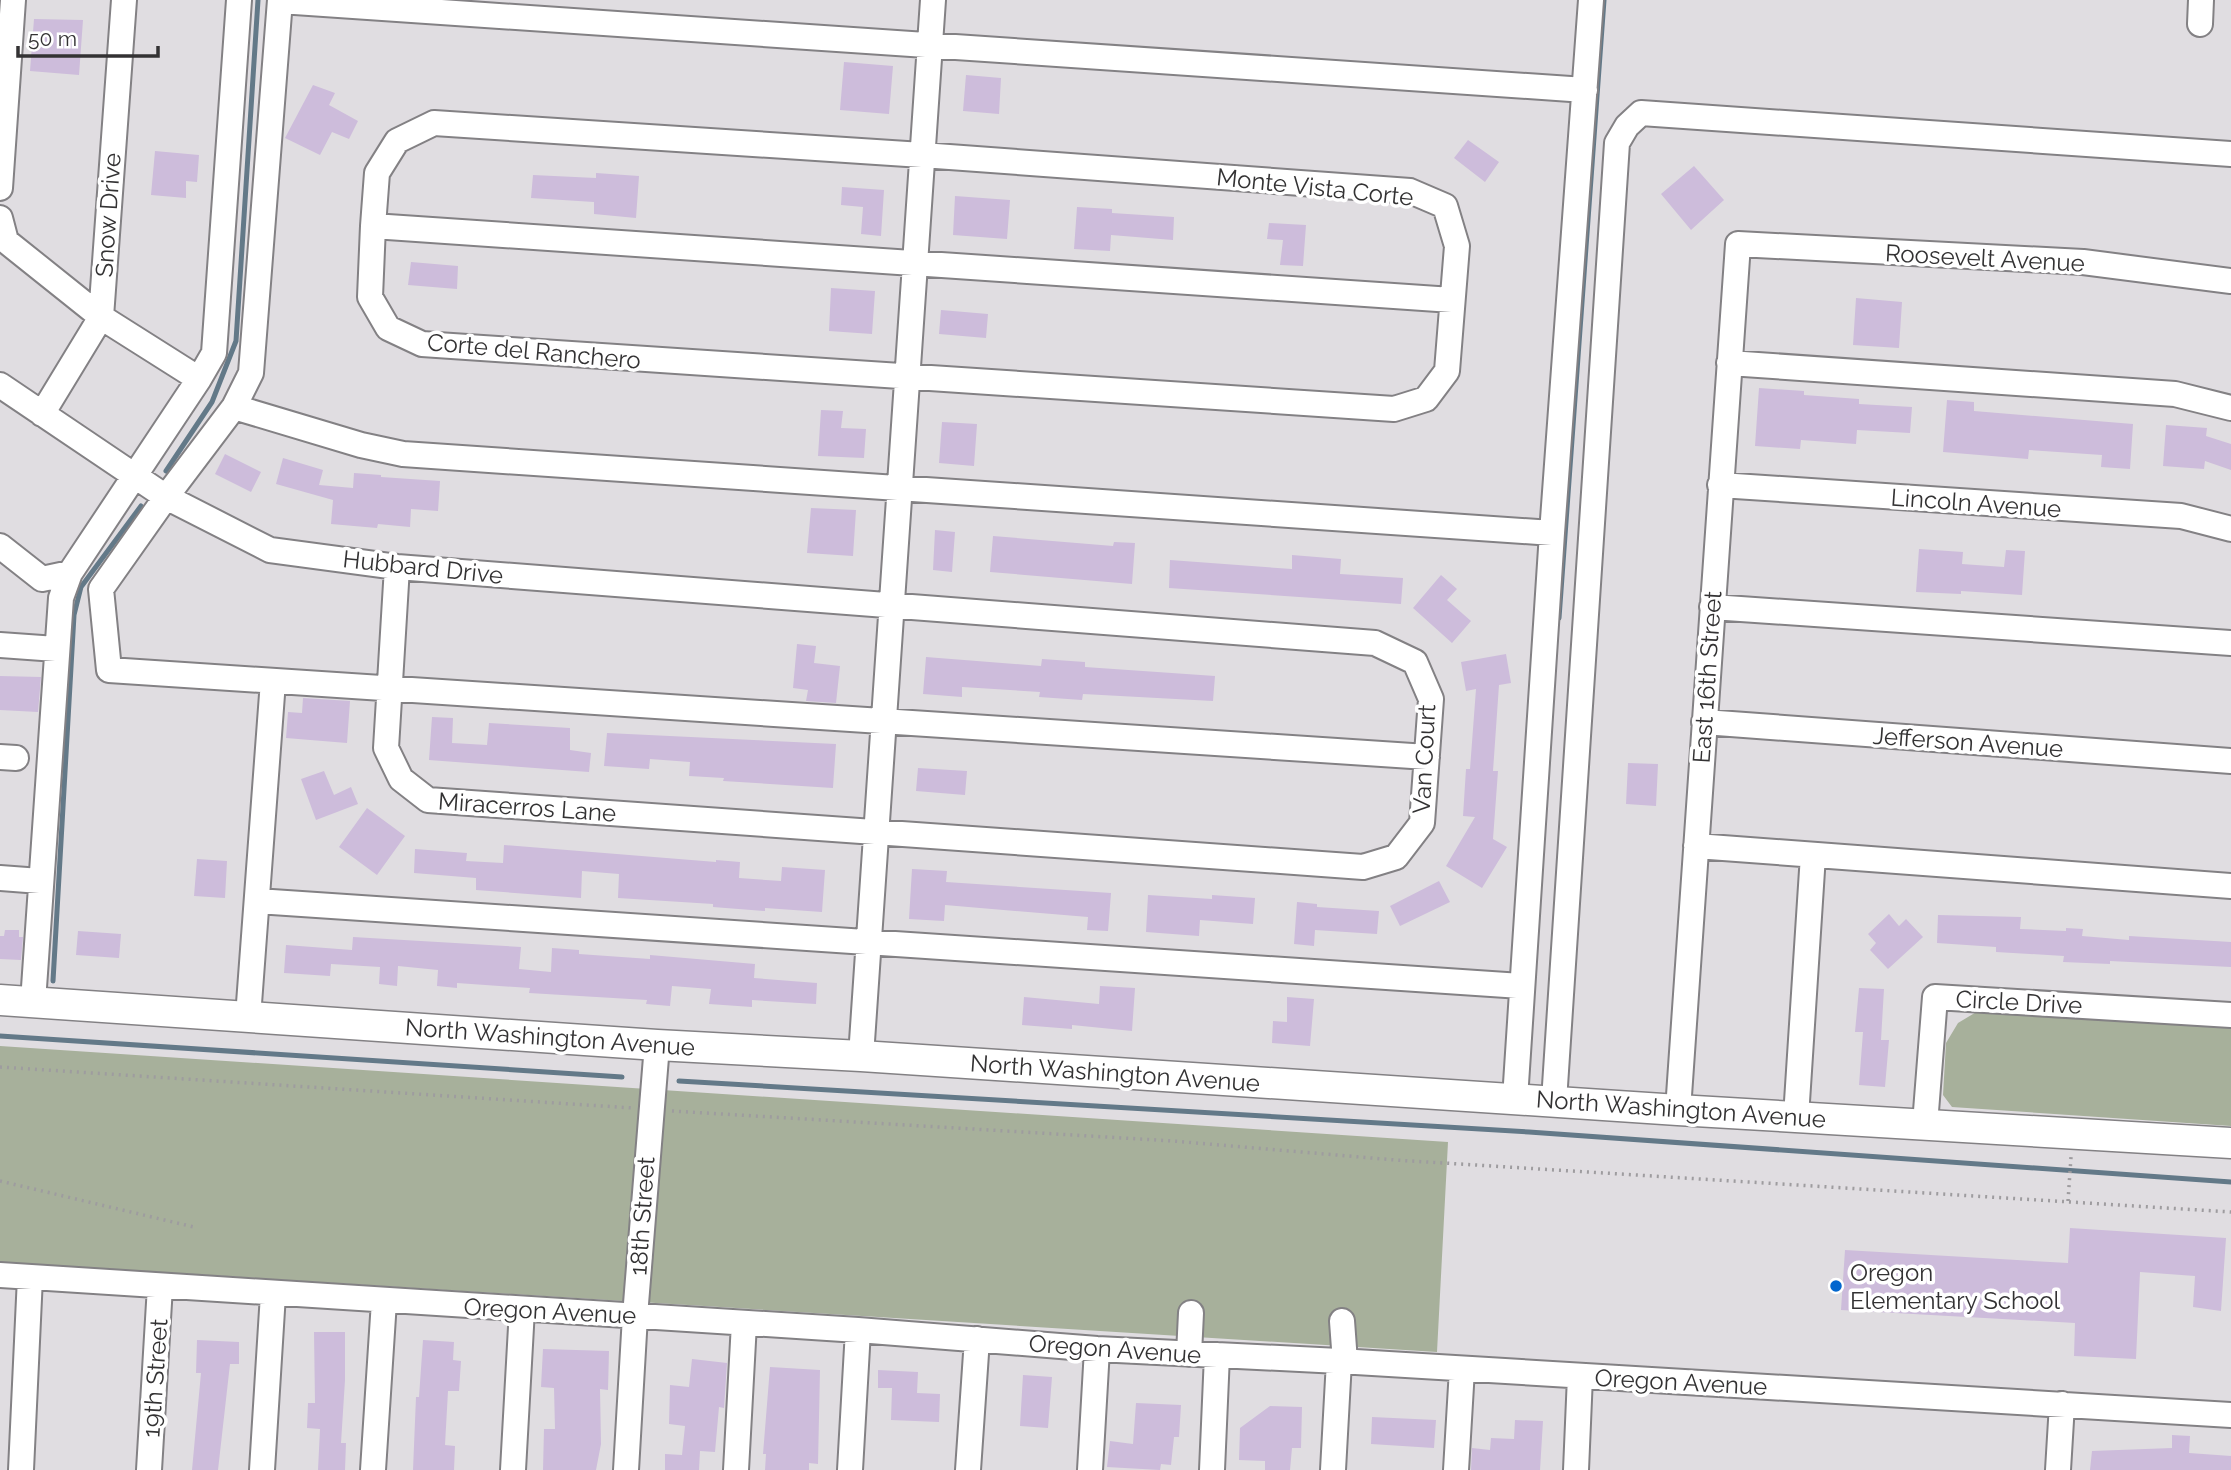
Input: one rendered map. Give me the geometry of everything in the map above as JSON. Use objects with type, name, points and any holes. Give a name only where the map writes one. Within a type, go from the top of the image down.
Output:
[{"type":"main road","name":"North Washington Avenue","points":[[0,1000],[657,1045],[2231,1143]]},
{"type":"street","points":[[0,188],[13,0]]},
{"type":"street","name":"Snow Drive","points":[[42,414],[101,317],[124,0]]},
{"type":"street","points":[[33,1002],[61,598],[70,573],[199,379],[214,352],[239,0]]},
{"type":"street","points":[[1427,757],[109,670],[101,589],[234,407],[251,373],[280,0],[1584,90]]},
{"type":"street","points":[[861,1056],[933,0]]},
{"type":"street","points":[[1515,1099],[1552,533],[1591,0]]},
{"type":"street","points":[[1553,1101],[1617,143],[1627,126],[1641,113],[2231,154]]},
{"type":"street","name":"Corte del Ranchero","points":[[907,378],[422,344],[388,328],[370,297],[373,226],[377,173],[397,141],[434,123],[922,155]]},
{"type":"street","name":"Monte Vista Corte","points":[[907,378],[1394,409],[1426,399],[1447,371],[1457,246],[1445,206],[1410,191],[922,155]]},
{"type":"street","points":[[0,218],[6,241],[101,317],[199,379]]},
{"type":"street","points":[[373,226],[1452,300]]},
{"type":"street","name":"Roosevelt Avenue","points":[[1738,244],[2082,262],[2231,281]]},
{"type":"street","name":"East 16th Street","points":[[1678,1110],[1738,244]]},
{"type":"street","points":[[1729,363],[2175,394],[2231,408]]},
{"type":"street","name":"Hubbard Drive","points":[[0,385],[166,497],[270,550],[397,567],[892,606]]},
{"type":"street","points":[[234,407],[360,445],[403,454],[1552,533]]},
{"type":"street","name":"Lincoln Avenue","points":[[1720,485],[2182,516],[2231,529]]},
{"type":"street","points":[[0,546],[42,579],[70,573]]},
{"type":"street","name":"Miracerros Lane","points":[[397,567],[386,748],[401,779],[428,800],[876,833]]},
{"type":"street","name":"Van Court","points":[[876,833],[1363,867],[1396,857],[1422,823],[1427,757],[1431,699],[1415,662],[1374,643],[892,606]]},
{"type":"street","points":[[1712,607],[2231,643]]},
{"type":"street","points":[[0,645],[56,649]]},
{"type":"street","points":[[248,1017],[273,681]]},
{"type":"street","name":"Jefferson Avenue","points":[[1704,722],[2231,761]]},
{"type":"street","points":[[1696,846],[2231,886]]},
{"type":"street","points":[[1796,1117],[1813,855]]},
{"type":"street","points":[[0,878],[40,881]]},
{"type":"street","points":[[257,901],[1521,986]]},
{"type":"street","name":"Circle Drive","points":[[1925,1125],[1935,997],[2231,1015]]},
{"type":"street","name":"18th Street","points":[[626,1470],[650,1109],[657,1045]]},
{"type":"street","name":"Oregon Avenue","points":[[0,1275],[858,1330],[1097,1349],[2231,1415]]},
{"type":"street","points":[[21,1470],[30,1277]]},
{"type":"street","name":"19th Street","points":[[149,1470],[160,1286]]},
{"type":"street","points":[[262,1470],[273,1294]]},
{"type":"street","points":[[373,1470],[384,1301]]},
{"type":"street","points":[[513,1470],[522,1309]]},
{"type":"street","points":[[1189,1354],[1191,1313]]},
{"type":"street","points":[[1333,1470],[1342,1362],[1342,1321]]},
{"type":"street","points":[[736,1470],[744,1323]]},
{"type":"street","points":[[850,1470],[858,1330]]},
{"type":"street","points":[[968,1470],[977,1339]]},
{"type":"street","points":[[1090,1470],[1097,1349]]},
{"type":"street","points":[[1212,1470],[1217,1355]]},
{"type":"street","points":[[1456,1470],[1462,1369]]},
{"type":"street","points":[[1576,1470],[1580,1376]]},
{"type":"street","points":[[2058,1470],[2062,1404]]},
{"type":"path","points":[[0,1067],[1173,1140],[1395,1160],[2231,1212]]},
{"type":"path","points":[[2068,1202],[2070,1160]]},
{"type":"path","points":[[0,1181],[194,1227]]},
{"type":"green space","points":[[1978,1011],[2231,1027],[2231,1126],[1952,1107],[1943,1095],[1946,1043],[1958,1023]]},
{"type":"green space","points":[[0,1046],[1448,1142],[1437,1352],[0,1262]]},
{"type":"building","points":[[34,19],[83,20],[79,75],[30,71]]},
{"type":"building","points":[[844,62],[893,66],[889,114],[840,110]]},
{"type":"building","points":[[966,75],[1001,78],[999,114],[963,111]]},
{"type":"building","points":[[313,85],[335,93],[329,105],[358,121],[349,139],[332,132],[320,155],[285,138]]},
{"type":"building","points":[[1468,140],[1499,162],[1485,182],[1454,158]]},
{"type":"building","points":[[155,151],[199,155],[197,182],[186,181],[186,198],[151,195]]},
{"type":"building","points":[[1694,166],[1724,200],[1691,230],[1661,194]]},
{"type":"building","points":[[596,173],[639,176],[636,218],[594,214],[594,202],[531,198],[533,175],[596,178]]},
{"type":"building","points":[[842,187],[884,190],[881,236],[861,234],[863,207],[841,205]]},
{"type":"building","points":[[955,196],[1010,200],[1007,239],[953,235]]},
{"type":"building","points":[[1077,207],[1112,209],[1112,213],[1174,217],[1173,240],[1111,235],[1110,251],[1074,249]]},
{"type":"building","points":[[1269,223],[1306,225],[1303,266],[1280,265],[1283,240],[1267,239]]},
{"type":"building","points":[[411,262],[458,266],[457,289],[408,285]]},
{"type":"building","points":[[831,288],[875,291],[872,334],[829,331]]},
{"type":"building","points":[[1856,298],[1902,302],[1899,348],[1853,345]]},
{"type":"building","points":[[941,310],[988,314],[986,338],[939,334]]},
{"type":"building","points":[[1759,388],[1859,399],[1859,404],[1912,407],[1910,433],[1857,430],[1856,444],[1801,440],[1800,449],[1755,446]]},
{"type":"building","points":[[1947,400],[1974,402],[1974,411],[2133,424],[2130,469],[2101,467],[2102,455],[2029,450],[2028,459],[1943,452]]},
{"type":"building","points":[[821,410],[843,411],[841,428],[866,429],[864,458],[818,456]]},
{"type":"building","points":[[942,422],[977,424],[974,466],[939,463]]},
{"type":"building","points":[[2166,425],[2207,428],[2206,436],[2231,444],[2231,470],[2205,461],[2204,469],[2163,466]]},
{"type":"building","points":[[225,454],[261,472],[251,492],[215,474]]},
{"type":"building","points":[[283,458],[323,470],[319,485],[353,488],[354,473],[440,481],[438,511],[411,509],[410,527],[378,524],[377,528],[331,524],[333,500],[276,484]]},
{"type":"building","points":[[811,508],[856,510],[853,556],[807,553]]},
{"type":"building","points":[[935,530],[955,532],[952,572],[933,570]]},
{"type":"building","points":[[993,536],[1113,546],[1114,542],[1135,543],[1132,584],[990,572]]},
{"type":"building","points":[[1919,549],[1963,552],[1962,564],[2004,567],[2006,550],[2025,551],[2022,595],[1961,591],[1961,594],[1916,592]]},
{"type":"building","points":[[1292,555],[1341,559],[1340,574],[1403,578],[1401,604],[1169,588],[1170,560],[1292,569]]},
{"type":"building","points":[[1441,575],[1457,589],[1447,600],[1471,621],[1452,643],[1413,608]]},
{"type":"building","points":[[797,644],[816,646],[814,663],[840,666],[836,703],[806,701],[808,690],[793,688]]},
{"type":"building","points":[[1506,654],[1511,683],[1499,685],[1493,771],[1498,771],[1493,839],[1507,847],[1482,888],[1446,866],[1475,817],[1463,816],[1466,769],[1470,769],[1476,689],[1466,691],[1461,662]]},
{"type":"building","points":[[926,657],[1041,666],[1042,659],[1085,662],[1085,667],[1215,676],[1213,701],[1083,694],[1082,700],[1039,697],[1040,692],[962,687],[962,697],[923,694]]},
{"type":"building","points":[[0,676],[41,677],[38,712],[0,710]]},
{"type":"building","points":[[303,698],[350,701],[347,743],[286,738],[288,712],[302,713]]},
{"type":"building","points":[[432,717],[453,718],[452,743],[487,745],[489,723],[570,728],[570,750],[591,753],[589,772],[429,760]]},
{"type":"building","points":[[607,733],[836,744],[833,788],[723,781],[724,778],[689,776],[690,762],[650,759],[649,769],[604,766]]},
{"type":"building","points":[[1628,763],[1658,764],[1656,806],[1626,804]]},
{"type":"building","points":[[918,768],[967,771],[965,795],[916,791]]},
{"type":"building","points":[[324,771],[334,795],[351,787],[358,804],[316,820],[301,779]]},
{"type":"building","points":[[367,808],[405,836],[377,875],[339,847]]},
{"type":"building","points":[[504,845],[740,862],[739,878],[781,881],[782,867],[825,870],[822,912],[765,908],[765,911],[713,907],[713,904],[618,898],[619,874],[582,871],[581,898],[476,890],[476,878],[414,873],[415,849],[467,853],[466,861],[503,863]]},
{"type":"building","points":[[197,859],[227,861],[225,898],[194,896]]},
{"type":"building","points":[[912,869],[947,871],[946,882],[1111,893],[1108,931],[1087,930],[1088,917],[945,905],[944,921],[909,919]]},
{"type":"building","points":[[1439,881],[1450,902],[1400,926],[1390,906]]},
{"type":"building","points":[[1148,895],[1212,899],[1212,895],[1255,898],[1253,924],[1200,920],[1199,936],[1146,932]]},
{"type":"building","points":[[1297,902],[1317,904],[1317,907],[1379,911],[1377,934],[1315,930],[1314,946],[1294,944]]},
{"type":"building","points":[[1889,914],[1899,926],[1906,919],[1923,937],[1888,969],[1870,950],[1876,943],[1868,934]]},
{"type":"building","points":[[1938,915],[2021,917],[2020,929],[2083,929],[2082,936],[2129,940],[2129,936],[2231,942],[2231,967],[2110,961],[2110,964],[2063,962],[2064,956],[1996,952],[1996,947],[1937,943]]},
{"type":"building","points":[[5,930],[19,930],[19,937],[23,937],[21,960],[0,959],[0,936],[4,936]]},
{"type":"building","points":[[78,931],[121,934],[119,958],[76,955]]},
{"type":"building","points":[[353,937],[521,947],[519,969],[551,972],[552,948],[579,950],[579,954],[650,959],[650,955],[755,964],[754,978],[817,983],[816,1004],[752,1000],[752,1007],[709,1004],[711,989],[672,986],[670,1006],[646,1004],[647,1000],[529,993],[530,988],[457,983],[457,988],[437,986],[438,970],[398,966],[397,986],[379,984],[380,967],[331,964],[330,976],[284,973],[286,945],[352,950]]},
{"type":"building","points":[[1100,986],[1135,988],[1132,1031],[1072,1025],[1072,1029],[1022,1025],[1024,997],[1099,1004]]},
{"type":"building","points":[[1859,988],[1884,989],[1881,1040],[1889,1040],[1885,1087],[1859,1085],[1863,1032],[1855,1032]]},
{"type":"building","points":[[1287,997],[1314,999],[1310,1046],[1272,1043],[1273,1021],[1287,1022]]},
{"type":"building","points":[[2070,1228],[2226,1238],[2221,1311],[2193,1307],[2195,1276],[2140,1272],[2136,1359],[2074,1356],[2075,1323],[1841,1310],[1845,1250],[2068,1263]]},
{"type":"building","points":[[314,1332],[345,1332],[341,1443],[346,1443],[345,1470],[318,1470],[320,1429],[307,1428],[308,1403],[315,1403]]},
{"type":"building","points":[[197,1340],[239,1342],[239,1364],[230,1364],[218,1470],[192,1470],[201,1373],[196,1373]]},
{"type":"building","points":[[423,1340],[454,1342],[453,1360],[461,1361],[459,1391],[448,1391],[445,1445],[455,1446],[454,1470],[413,1470],[416,1397],[419,1397]]},
{"type":"building","points":[[543,1349],[609,1351],[608,1390],[600,1389],[601,1444],[596,1470],[543,1470],[544,1429],[555,1429],[554,1388],[541,1387]]},
{"type":"building","points":[[692,1359],[727,1363],[724,1408],[719,1407],[715,1452],[700,1451],[699,1470],[665,1470],[665,1454],[682,1455],[685,1426],[669,1424],[670,1385],[689,1387]]},
{"type":"building","points":[[770,1367],[820,1370],[818,1464],[809,1463],[809,1470],[765,1470],[766,1454],[763,1454]]},
{"type":"building","points":[[878,1370],[918,1372],[917,1393],[940,1394],[939,1422],[891,1420],[892,1388],[878,1388]]},
{"type":"building","points":[[1023,1375],[1052,1377],[1048,1428],[1020,1426]]},
{"type":"building","points":[[1136,1403],[1181,1405],[1179,1437],[1174,1437],[1171,1465],[1161,1464],[1160,1470],[1107,1467],[1110,1441],[1133,1444]]},
{"type":"building","points":[[1270,1406],[1302,1407],[1301,1448],[1292,1448],[1290,1470],[1265,1470],[1265,1461],[1239,1460],[1240,1428]]},
{"type":"building","points":[[1372,1417],[1436,1420],[1434,1448],[1371,1444]]},
{"type":"building","points":[[1515,1420],[1543,1421],[1540,1470],[1471,1470],[1472,1448],[1490,1450],[1491,1438],[1514,1439]]},
{"type":"building","points":[[2172,1435],[2190,1436],[2189,1453],[2231,1456],[2231,1470],[2090,1470],[2092,1451],[2172,1448]]},
{"type":"waterway","points":[[166,471],[212,402],[236,341],[258,0]]},
{"type":"waterway","points":[[1559,618],[1604,0]]},
{"type":"waterway","points":[[53,981],[74,615],[81,587],[141,506]]},
{"type":"waterway","points":[[0,1036],[622,1077]]},
{"type":"waterway","points":[[679,1081],[1529,1132],[2231,1182]]},
{"type":"place","name":"Oregon Elementary School","points":[[1836,1286]]}]
